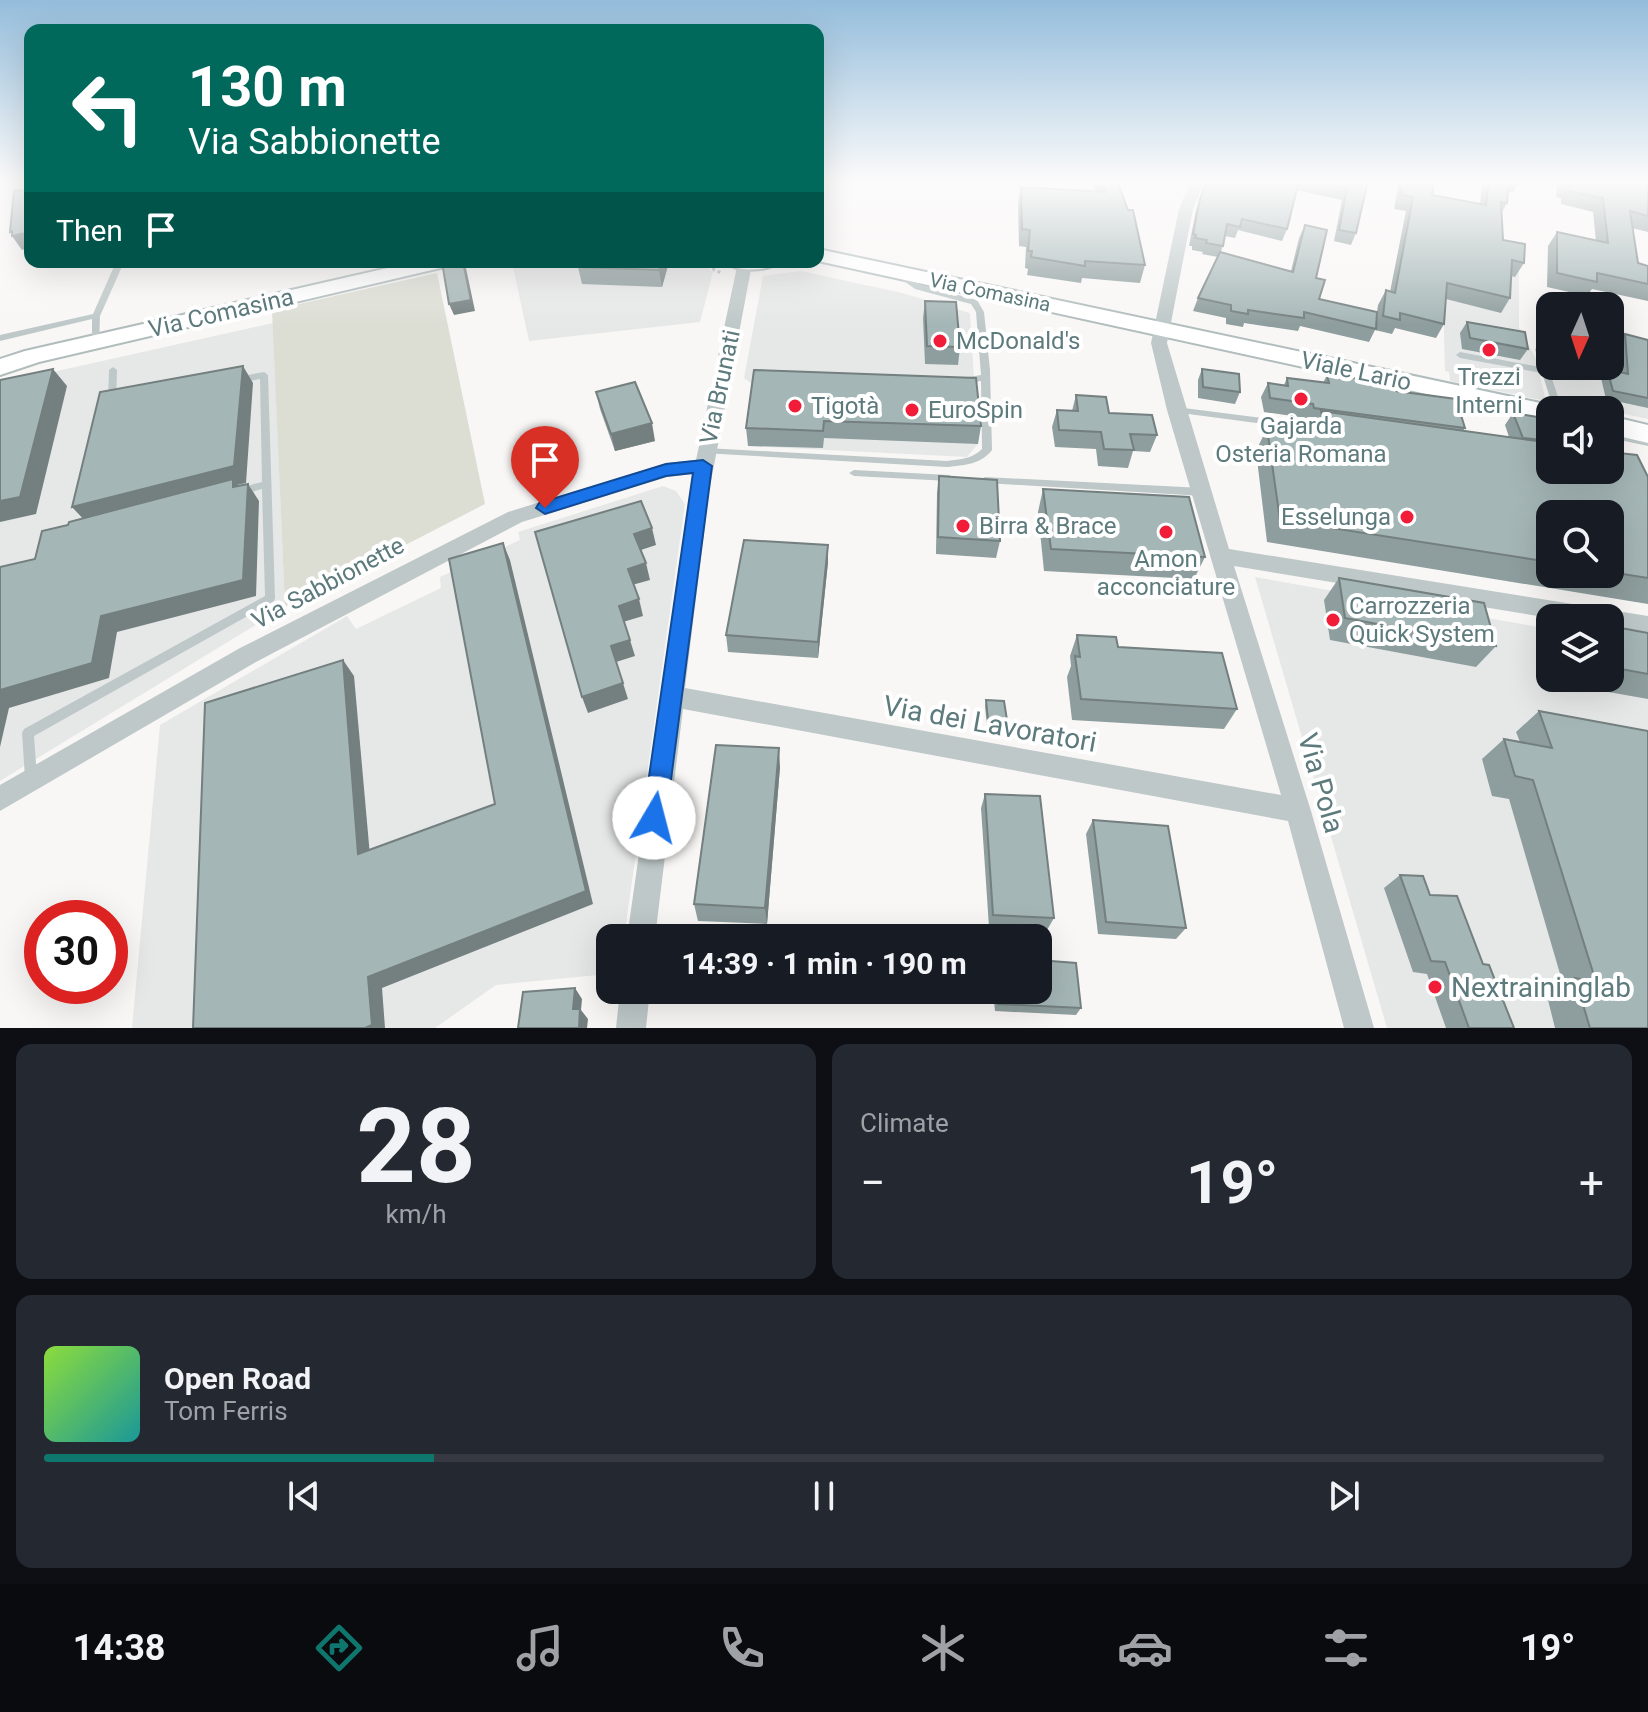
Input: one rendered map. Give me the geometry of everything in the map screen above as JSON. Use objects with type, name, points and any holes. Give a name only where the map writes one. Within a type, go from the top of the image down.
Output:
[{"type":"main road","name":"Via Comasina","points":[[824,256],[1162,329]]},
{"type":"main road","name":"Via Comasina","points":[[0,367],[416,268]]},
{"type":"main road","name":"Viale Lario","points":[[1162,329],[1536,410]]},
{"type":"main road","points":[[1624,428],[1648,434]]},
{"type":"street","name":"Via Pola","points":[[1182,229],[1159,343],[1176,410],[1298,811],[1359,1028]]},
{"type":"street","name":"Via Brunati","points":[[643,924],[705,459],[739,268]]},
{"type":"street","name":"Via Sabbionette","points":[[0,799],[248,655],[515,517],[705,459]]},
{"type":"street","points":[[1222,556],[1536,607]]},
{"type":"street","points":[[1624,621],[1648,625]]},
{"type":"street","name":"Via dei Lavoratori","points":[[671,696],[1298,811]]},
{"type":"street","points":[[631,1028],[634,1004]]},
{"type":"lane","points":[[96,342],[96,316],[117,268]]},
{"type":"lane","points":[[705,459],[947,464],[981,458],[987,450],[980,312],[974,302],[918,287],[899,272]]},
{"type":"lane","points":[[0,338],[96,316]]},
{"type":"lane","points":[[1460,355],[1536,369]]},
{"type":"lane","points":[[113,370],[112,403],[127,400]]},
{"type":"lane","points":[[31,780],[28,733],[270,598],[264,375],[218,384]]},
{"type":"lane","points":[[951,381],[985,377]]},
{"type":"lane","points":[[1176,410],[1312,428]]},
{"type":"lane","points":[[1624,438],[1648,443]]},
{"type":"lane","points":[[854,473],[965,479]]},
{"type":"lane","points":[[981,479],[1203,492]]},
{"type":"lane","points":[[222,496],[267,484]]},
{"type":"shaded area","points":[[1519,256],[1519,327],[1536,359],[1536,380],[1541,380],[1545,396],[1536,396],[1536,399],[1450,381],[1449,372],[1445,371],[1443,299]]},
{"type":"shaded area","points":[[513,268],[708,268],[713,272],[700,322],[529,341]]},
{"type":"shaded area","points":[[801,271],[902,293],[970,313],[978,444],[967,457],[748,446],[756,387],[744,378],[763,276]]},
{"type":"shaded area","points":[[437,273],[485,504],[285,607],[272,310]]},
{"type":"shaded area","points":[[273,323],[285,607],[0,781],[0,389],[39,375]]},
{"type":"shaded area","points":[[1624,371],[1648,377],[1648,419],[1624,414],[1624,396],[1557,396],[1553,380],[1624,380]]},
{"type":"shaded area","points":[[663,486],[676,491],[685,504],[626,924],[596,924],[596,975],[496,985],[435,1028],[132,1028],[160,725],[347,616],[356,629],[441,588],[440,577],[520,540],[518,532]]},
{"type":"shaded area","points":[[1255,577],[1536,627],[1536,692],[1624,692],[1624,666],[1648,646],[1648,1028],[1387,1028]]},
{"type":"building","points":[[10,229],[24,229],[24,233],[12,236]]},
{"type":"building","points":[[1022,229],[1137,229],[1145,265],[1085,261],[1085,266],[1031,257],[1032,251],[1028,251],[1030,230]]},
{"type":"building","points":[[1194,229],[1226,229],[1223,246],[1206,243],[1207,240],[1195,238]]},
{"type":"building","points":[[1304,229],[1327,230],[1316,278],[1325,280],[1319,299],[1377,312],[1376,329],[1304,312],[1304,318],[1248,310],[1248,314],[1231,311],[1231,305],[1198,298],[1220,252],[1293,272]]},
{"type":"building","points":[[1339,229],[1357,229],[1356,233]]},
{"type":"building","points":[[1407,229],[1502,229],[1503,240],[1525,244],[1524,263],[1512,260],[1510,298],[1447,283],[1444,324],[1400,313],[1400,320],[1383,316],[1386,290],[1395,293]]},
{"type":"building","points":[[1606,229],[1633,229],[1638,263],[1648,266],[1648,284],[1597,273],[1597,282],[1557,273],[1557,232],[1608,243]]},
{"type":"building","points":[[443,268],[464,268],[471,300],[449,304]]},
{"type":"building","points":[[605,268],[660,268],[659,270]]},
{"type":"building","points":[[925,301],[956,302],[960,347],[927,346]]},
{"type":"building","points":[[1467,322],[1525,332],[1528,349],[1470,338]]},
{"type":"building","points":[[1625,334],[1648,340],[1648,398],[1613,391],[1610,380],[1624,380],[1624,373],[1628,374]]},
{"type":"building","points":[[243,366],[234,466],[72,507],[100,392]]},
{"type":"building","points":[[53,369],[20,497],[0,501],[0,380]]},
{"type":"building","points":[[1202,369],[1239,374],[1240,392],[1203,387]]},
{"type":"building","points":[[754,370],[976,378],[981,426],[824,421],[823,431],[746,428]]},
{"type":"building","points":[[1327,375],[1394,383],[1396,391],[1456,399],[1465,428],[1314,408],[1313,404],[1270,398],[1268,383],[1288,386],[1287,378],[1329,383]]},
{"type":"building","points":[[635,382],[652,423],[611,434],[596,392]]},
{"type":"building","points":[[1076,395],[1106,397],[1109,413],[1152,415],[1157,435],[1130,434],[1134,450],[1104,449],[1101,432],[1059,430],[1057,410],[1078,411]]},
{"type":"building","name":"Esselunga","points":[[1321,411],[1536,441],[1536,484],[1624,484],[1624,454],[1637,455],[1648,477],[1648,578],[1624,574],[1624,500],[1536,500],[1536,560],[1280,520],[1267,428],[1285,431],[1284,422],[1324,428]]},
{"type":"building","points":[[1513,413],[1536,417],[1536,439],[1523,438]]},
{"type":"building","points":[[939,476],[997,480],[1000,541],[938,537]]},
{"type":"building","points":[[233,479],[233,487],[248,484],[243,580],[101,616],[92,663],[0,690],[0,567],[35,559],[42,531]]},
{"type":"building","points":[[1043,489],[1189,497],[1205,557],[1051,549]]},
{"type":"building","points":[[641,501],[652,528],[634,534],[646,563],[628,569],[639,599],[619,606],[630,640],[611,646],[623,683],[582,697],[535,532]]},
{"type":"building","points":[[744,540],[828,545],[818,642],[726,635]]},
{"type":"building","points":[[503,543],[586,891],[368,977],[372,1025],[365,1028],[193,1028],[205,703],[343,660],[358,854],[495,804],[449,559]]},
{"type":"building","points":[[1339,578],[1484,603],[1496,646],[1345,618]]},
{"type":"building","points":[[1624,629],[1648,633],[1648,674],[1624,670]]},
{"type":"building","points":[[1077,635],[1116,637],[1118,647],[1222,653],[1237,709],[1081,699],[1075,656],[1080,657]]},
{"type":"building","points":[[986,700],[1004,701],[1007,720],[988,720]]},
{"type":"building","points":[[1539,711],[1648,731],[1648,1028],[1590,1028],[1575,978],[1596,982],[1533,780],[1515,776],[1504,739],[1552,748]]},
{"type":"building","points":[[716,745],[779,748],[765,908],[694,904]]},
{"type":"building","points":[[985,794],[1040,796],[1054,918],[993,915]]},
{"type":"building","points":[[1093,820],[1168,826],[1186,928],[1106,922]]},
{"type":"building","points":[[1400,875],[1423,876],[1430,895],[1457,896],[1483,964],[1489,965],[1514,1028],[1469,1028],[1445,962],[1431,961]]},
{"type":"building","points":[[1052,961],[1076,963],[1081,1008],[998,1004],[1052,1004]]},
{"type":"building","points":[[575,988],[573,1009],[580,1009],[579,1028],[518,1028],[523,992]]},
{"type":"place","name":"McDonald's","points":[[940,341]]},
{"type":"place","name":"Trezzi Interni","points":[[1489,350]]},
{"type":"place","name":"Gajarda Osteria Romana","points":[[1301,399]]},
{"type":"place","name":"Tigotà","points":[[795,406]]},
{"type":"place","name":"EuroSpin","points":[[912,410]]},
{"type":"place","name":"Esselunga","points":[[1407,517]]},
{"type":"place","name":"Birra & Brace","points":[[963,526]]},
{"type":"place","name":"Amon acconciature","points":[[1166,532]]},
{"type":"place","name":"Carrozzeria Quick System","points":[[1333,620]]},
{"type":"place","name":"Nextraininglab","points":[[1435,987]]},
{"type":"route","points":[[545,508],[666,470],[703,466],[654,818]]}]
